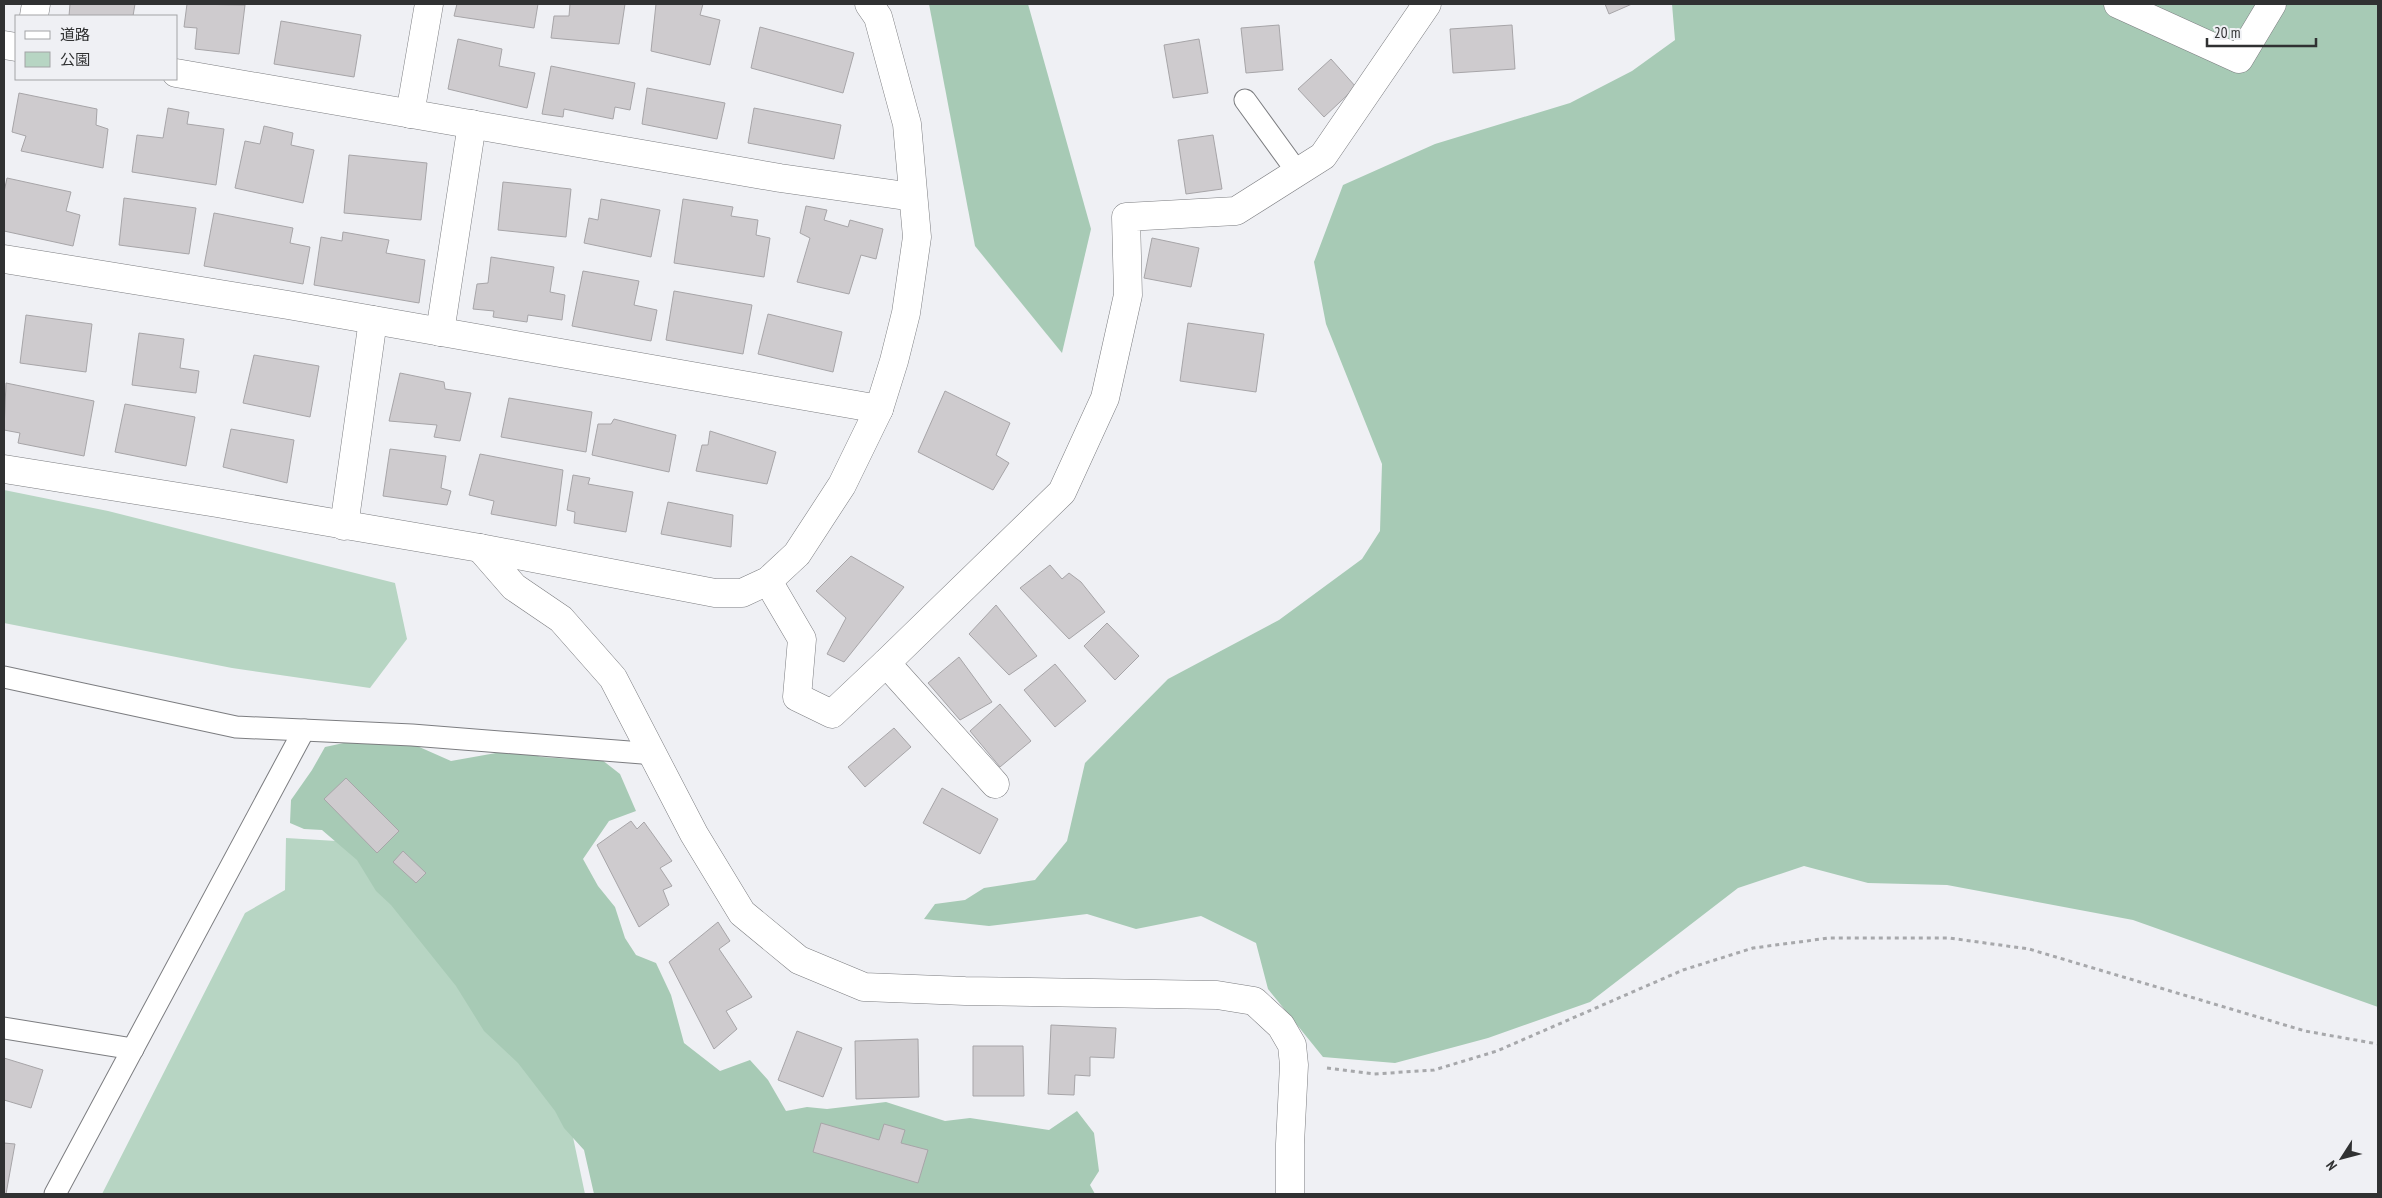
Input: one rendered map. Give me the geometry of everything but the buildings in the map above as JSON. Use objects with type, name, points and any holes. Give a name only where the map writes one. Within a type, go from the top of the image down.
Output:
[{"type":"street","points":[[410,114],[430,4]]},
{"type":"street","points":[[4,469],[480,548],[715,593],[742,593],[768,581],[797,554],[842,485],[879,409],[906,312],[917,237],[907,124],[878,17],[869,4]]},
{"type":"street","points":[[768,581],[802,639],[797,696],[832,714],[886,664],[1062,492],[1105,398],[1128,295],[1126,217],[1236,211],[1323,156],[1427,4]]},
{"type":"street","points":[[2118,4],[2239,60],[2272,4]]},
{"type":"street","points":[[178,73],[780,178],[913,197]]},
{"type":"street","points":[[440,332],[472,124]]},
{"type":"street","points":[[4,259],[373,320],[879,409]]},
{"type":"street","points":[[344,526],[373,320]]},
{"type":"street","points":[[480,548],[514,587],[561,619],[613,678],[655,754],[694,834],[742,913],[799,960],[864,986],[966,991],[1217,994],[1254,1001],[1281,1026],[1292,1046],[1294,1065],[1290,1144],[1290,1194]]},
{"type":"street","points":[[886,664],[994,784]]},
{"type":"lane","points":[[1245,100],[1298,173]]},
{"type":"lane","points":[[4,677],[236,727],[412,735],[655,754]]},
{"type":"lane","points":[[55,1194],[304,730]]},
{"type":"lane","points":[[4,1028],[132,1049]]},
{"type":"path","points":[[1294,1065],[1374,1074],[1434,1070],[1497,1051],[1683,970],[1753,948],[1830,938],[1949,938],[2029,949],[2305,1031],[2378,1044]]},
{"type":"green space","points":[[929,4],[1028,4],[1091,229],[1062,353],[975,246]]},
{"type":"green space","points":[[1672,4],[2378,4],[2378,1007],[2133,920],[1947,885],[1868,883],[1804,866],[1738,888],[1590,1002],[1488,1038],[1395,1063],[1323,1057],[1268,989],[1256,943],[1201,916],[1136,929],[1087,914],[989,926],[924,919],[935,904],[965,900],[984,888],[1035,880],[1067,841],[1085,763],[1168,679],[1279,620],[1362,559],[1380,531],[1382,464],[1326,324],[1314,262],[1343,185],[1435,144],[1570,103],[1632,71],[1675,40]]},
{"type":"green space","points":[[4,490],[108,511],[395,583],[407,639],[370,688],[232,668],[4,623]]},
{"type":"green space","points":[[353,741],[408,742],[451,761],[513,750],[542,757],[571,759],[597,756],[620,774],[636,811],[609,821],[583,859],[598,886],[615,907],[625,938],[636,955],[656,963],[671,995],[684,1043],[720,1071],[750,1060],[768,1080],[786,1111],[807,1107],[827,1109],[886,1102],[945,1121],[970,1118],[1049,1130],[1077,1111],[1094,1133],[1099,1171],[1090,1185],[1095,1194],[594,1194],[584,1150],[564,1128],[555,1111],[518,1063],[484,1031],[456,986],[391,905],[376,891],[357,860],[322,830],[304,829],[290,823],[291,800],[325,747]]},
{"type":"green space","points":[[286,838],[353,842],[570,1123],[585,1194],[102,1194],[245,913],[285,890]]}]
